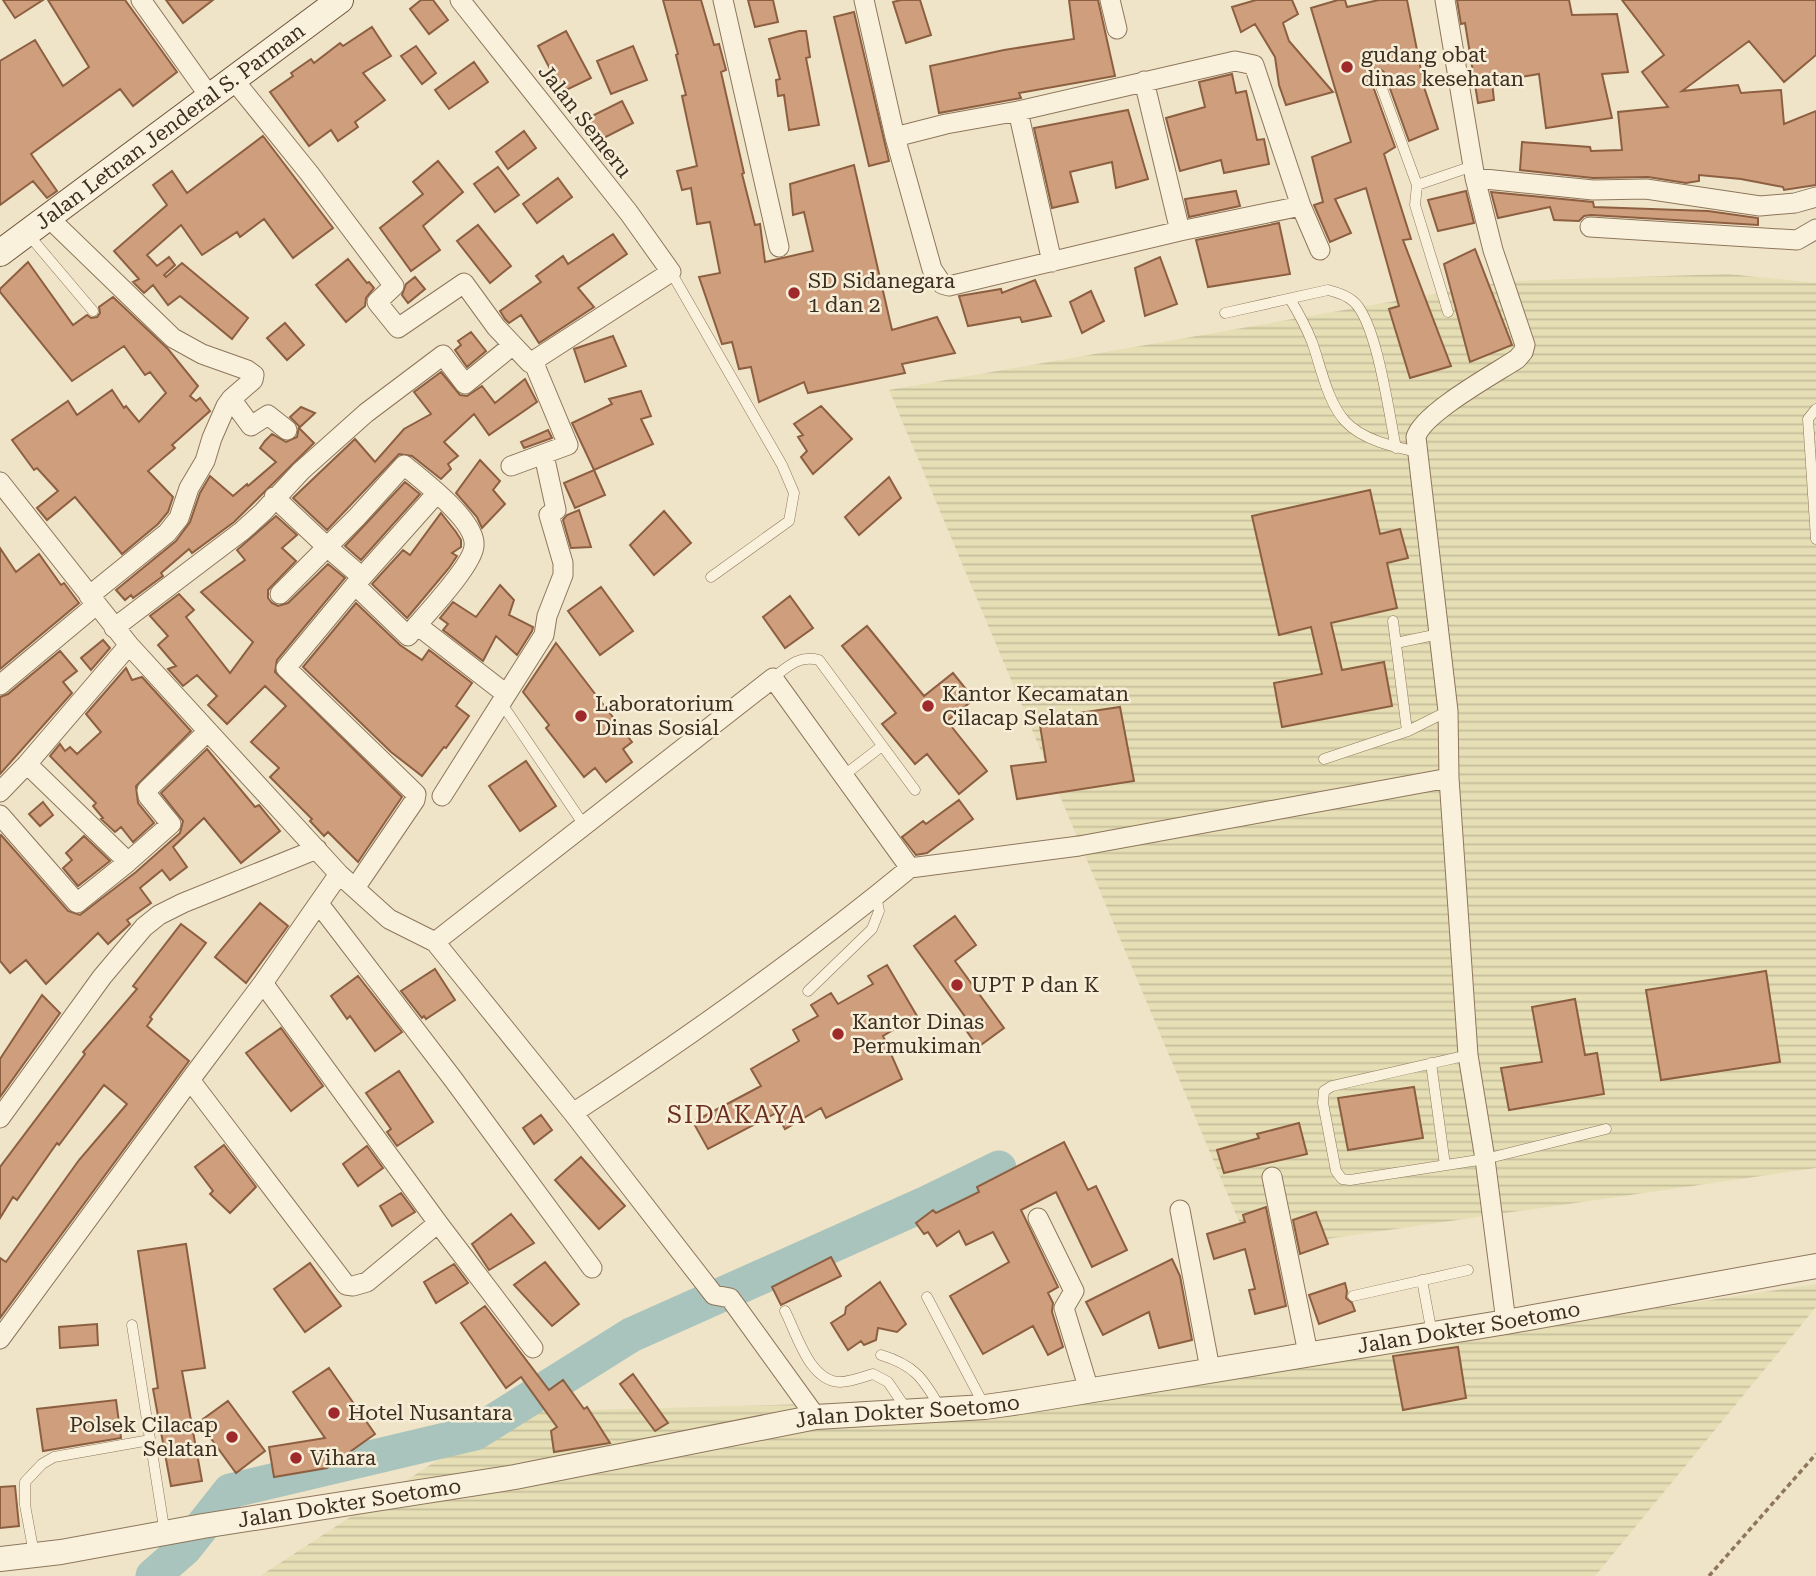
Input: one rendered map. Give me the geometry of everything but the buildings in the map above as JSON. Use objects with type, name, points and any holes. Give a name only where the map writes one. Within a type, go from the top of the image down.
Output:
[{"type":"main road","name":"Jalan Letnan Jenderal S. Parman","points":[[2,248],[49,218],[340,0]]},
{"type":"street","points":[[141,0],[210,97]]},
{"type":"street","name":"Jalan Semeru","points":[[460,0],[629,213],[671,272]]},
{"type":"street","points":[[723,0],[779,247]]},
{"type":"street","points":[[864,0],[895,136],[932,269],[942,285],[949,286],[1180,231],[1301,206]]},
{"type":"street","points":[[1110,0],[1116,29]]},
{"type":"street","points":[[1445,0],[1474,172],[1493,250],[1525,345],[1517,359],[1443,407],[1423,424],[1416,437],[1448,711],[1468,1055],[1485,1159],[1506,1322]]},
{"type":"street","points":[[895,136],[1235,61],[1254,65],[1301,206],[1320,250]]},
{"type":"street","points":[[233,79],[309,173],[394,286],[377,302],[398,328],[464,283],[496,327],[530,363],[671,272]]},
{"type":"street","points":[[1144,81],[1180,231]]},
{"type":"street","points":[[1018,111],[1052,262]]},
{"type":"street","points":[[1474,172],[1593,190],[1646,189],[1760,206],[1795,203],[1816,197]]},
{"type":"street","points":[[1760,206],[1762,237]]},
{"type":"street","points":[[0,684],[167,533],[179,518],[184,500],[205,461],[226,405],[253,380],[254,375],[202,354],[173,338],[49,218]]},
{"type":"street","points":[[1590,227],[1797,240],[1816,229]]},
{"type":"street","points":[[114,628],[242,531],[263,512],[274,497],[366,413],[443,355],[465,384],[513,345]]},
{"type":"street","points":[[511,466],[568,444],[533,361]]},
{"type":"street","points":[[231,399],[252,427],[268,415],[287,430]]},
{"type":"street","points":[[442,796],[546,623],[564,575],[549,516],[556,510],[544,455]]},
{"type":"street","points":[[274,497],[327,547],[408,636],[445,592],[474,549],[474,541],[469,529],[450,505],[404,465],[327,547],[280,594]]},
{"type":"street","points":[[0,482],[114,628],[340,874],[389,919],[435,942],[722,1296],[816,1417]]},
{"type":"street","points":[[355,888],[415,800],[416,794],[286,668],[438,493]]},
{"type":"street","points":[[417,625],[503,698]]},
{"type":"street","points":[[0,792],[129,645]]},
{"type":"street","points":[[435,942],[773,678],[910,868]]},
{"type":"street","points":[[0,815],[77,903],[171,824],[148,796],[147,790],[208,731]]},
{"type":"street","points":[[27,764],[128,862]]},
{"type":"street","points":[[573,1113],[645,1066],[910,868],[1079,846],[1450,778]]},
{"type":"street","points":[[0,1118],[102,977],[144,927],[159,915],[183,903],[317,849]]},
{"type":"street","points":[[0,1339],[263,983],[340,874]]},
{"type":"street","points":[[319,904],[453,1079],[592,1268]]},
{"type":"street","points":[[263,983],[533,1348]]},
{"type":"street","points":[[190,1080],[346,1285],[354,1286],[367,1282],[438,1223]]},
{"type":"street","points":[[1272,1177],[1308,1353]]},
{"type":"street","points":[[1180,1210],[1210,1369]]},
{"type":"street","points":[[1038,1218],[1073,1291],[1064,1308],[1089,1390]]},
{"type":"street","name":"Jalan Dokter Soetomo","points":[[0,1559],[515,1477],[816,1417],[985,1407],[1506,1322],[1816,1266]]},
{"type":"lane","points":[[1377,75],[1417,185],[1415,205],[1448,312]]},
{"type":"lane","points":[[1417,185],[1474,172]]},
{"type":"lane","points":[[27,233],[93,311]]},
{"type":"lane","points":[[671,272],[782,465],[794,492],[789,521],[711,577]]},
{"type":"lane","points":[[1225,313],[1328,290],[1353,301],[1366,320],[1396,448]]},
{"type":"lane","points":[[1290,299],[1310,338],[1336,407],[1345,422],[1356,430],[1396,448],[1418,452]]},
{"type":"lane","points":[[1816,409],[1808,419],[1816,539]]},
{"type":"lane","points":[[1392,621],[1407,731]]},
{"type":"lane","points":[[1396,643],[1439,634]]},
{"type":"lane","points":[[773,678],[792,662],[809,658],[819,660],[915,790]]},
{"type":"lane","points":[[503,698],[584,825]]},
{"type":"lane","points":[[1324,759],[1407,731],[1448,711]]},
{"type":"lane","points":[[844,776],[882,746]]},
{"type":"lane","points":[[808,991],[872,929],[879,911],[876,896]]},
{"type":"lane","points":[[1468,1055],[1332,1086],[1324,1091],[1323,1103],[1336,1171],[1342,1179],[1485,1159],[1606,1129]]},
{"type":"lane","points":[[1431,1063],[1445,1165]]},
{"type":"lane","points":[[1353,1296],[1468,1270]]},
{"type":"lane","points":[[1422,1280],[1432,1334]]},
{"type":"lane","points":[[927,1297],[985,1407]]},
{"type":"lane","points":[[785,1311],[813,1367],[826,1378],[841,1382],[873,1374],[888,1382],[907,1411]]},
{"type":"lane","points":[[132,1325],[165,1534]]},
{"type":"lane","points":[[881,1355],[902,1363],[925,1381],[941,1410]]},
{"type":"lane","points":[[34,1555],[25,1505],[24,1482],[34,1472],[54,1457],[150,1440]]},
{"type":"path","points":[[1709,1576],[1816,1454]]},
{"type":"shaded area","points":[[1728,274],[1816,283],[1816,1168],[1251,1250],[889,390],[1509,281]]},
{"type":"shaded area","points":[[1816,1284],[1816,1307],[1595,1576],[260,1576],[511,1412],[1070,1397]]},
{"type":"waterway","points":[[153,1576],[185,1548],[230,1491],[475,1433],[631,1335],[927,1203],[999,1168]]},
{"type":"place","name":"gudang obat dinas kesehatan","points":[[1347,67]]},
{"type":"place","name":"SD Sidanegara 1 dan 2","points":[[794,293]]},
{"type":"place","name":"Kantor Kecamatan Cilacap Selatan","points":[[928,706]]},
{"type":"place","name":"Laboratorium Dinas Sosial","points":[[581,716]]},
{"type":"place","name":"UPT P dan K","points":[[957,985]]},
{"type":"place","name":"Kantor Dinas Permukiman","points":[[838,1034]]},
{"type":"place","name":"Hotel Nusantara","points":[[334,1413]]},
{"type":"place","name":"Polsek Cilacap Selatan","points":[[232,1437]]},
{"type":"place","name":"Vihara","points":[[296,1458]]},
{"type":"district","name":"SIDAKAYA","points":[[737,1115]]}]
